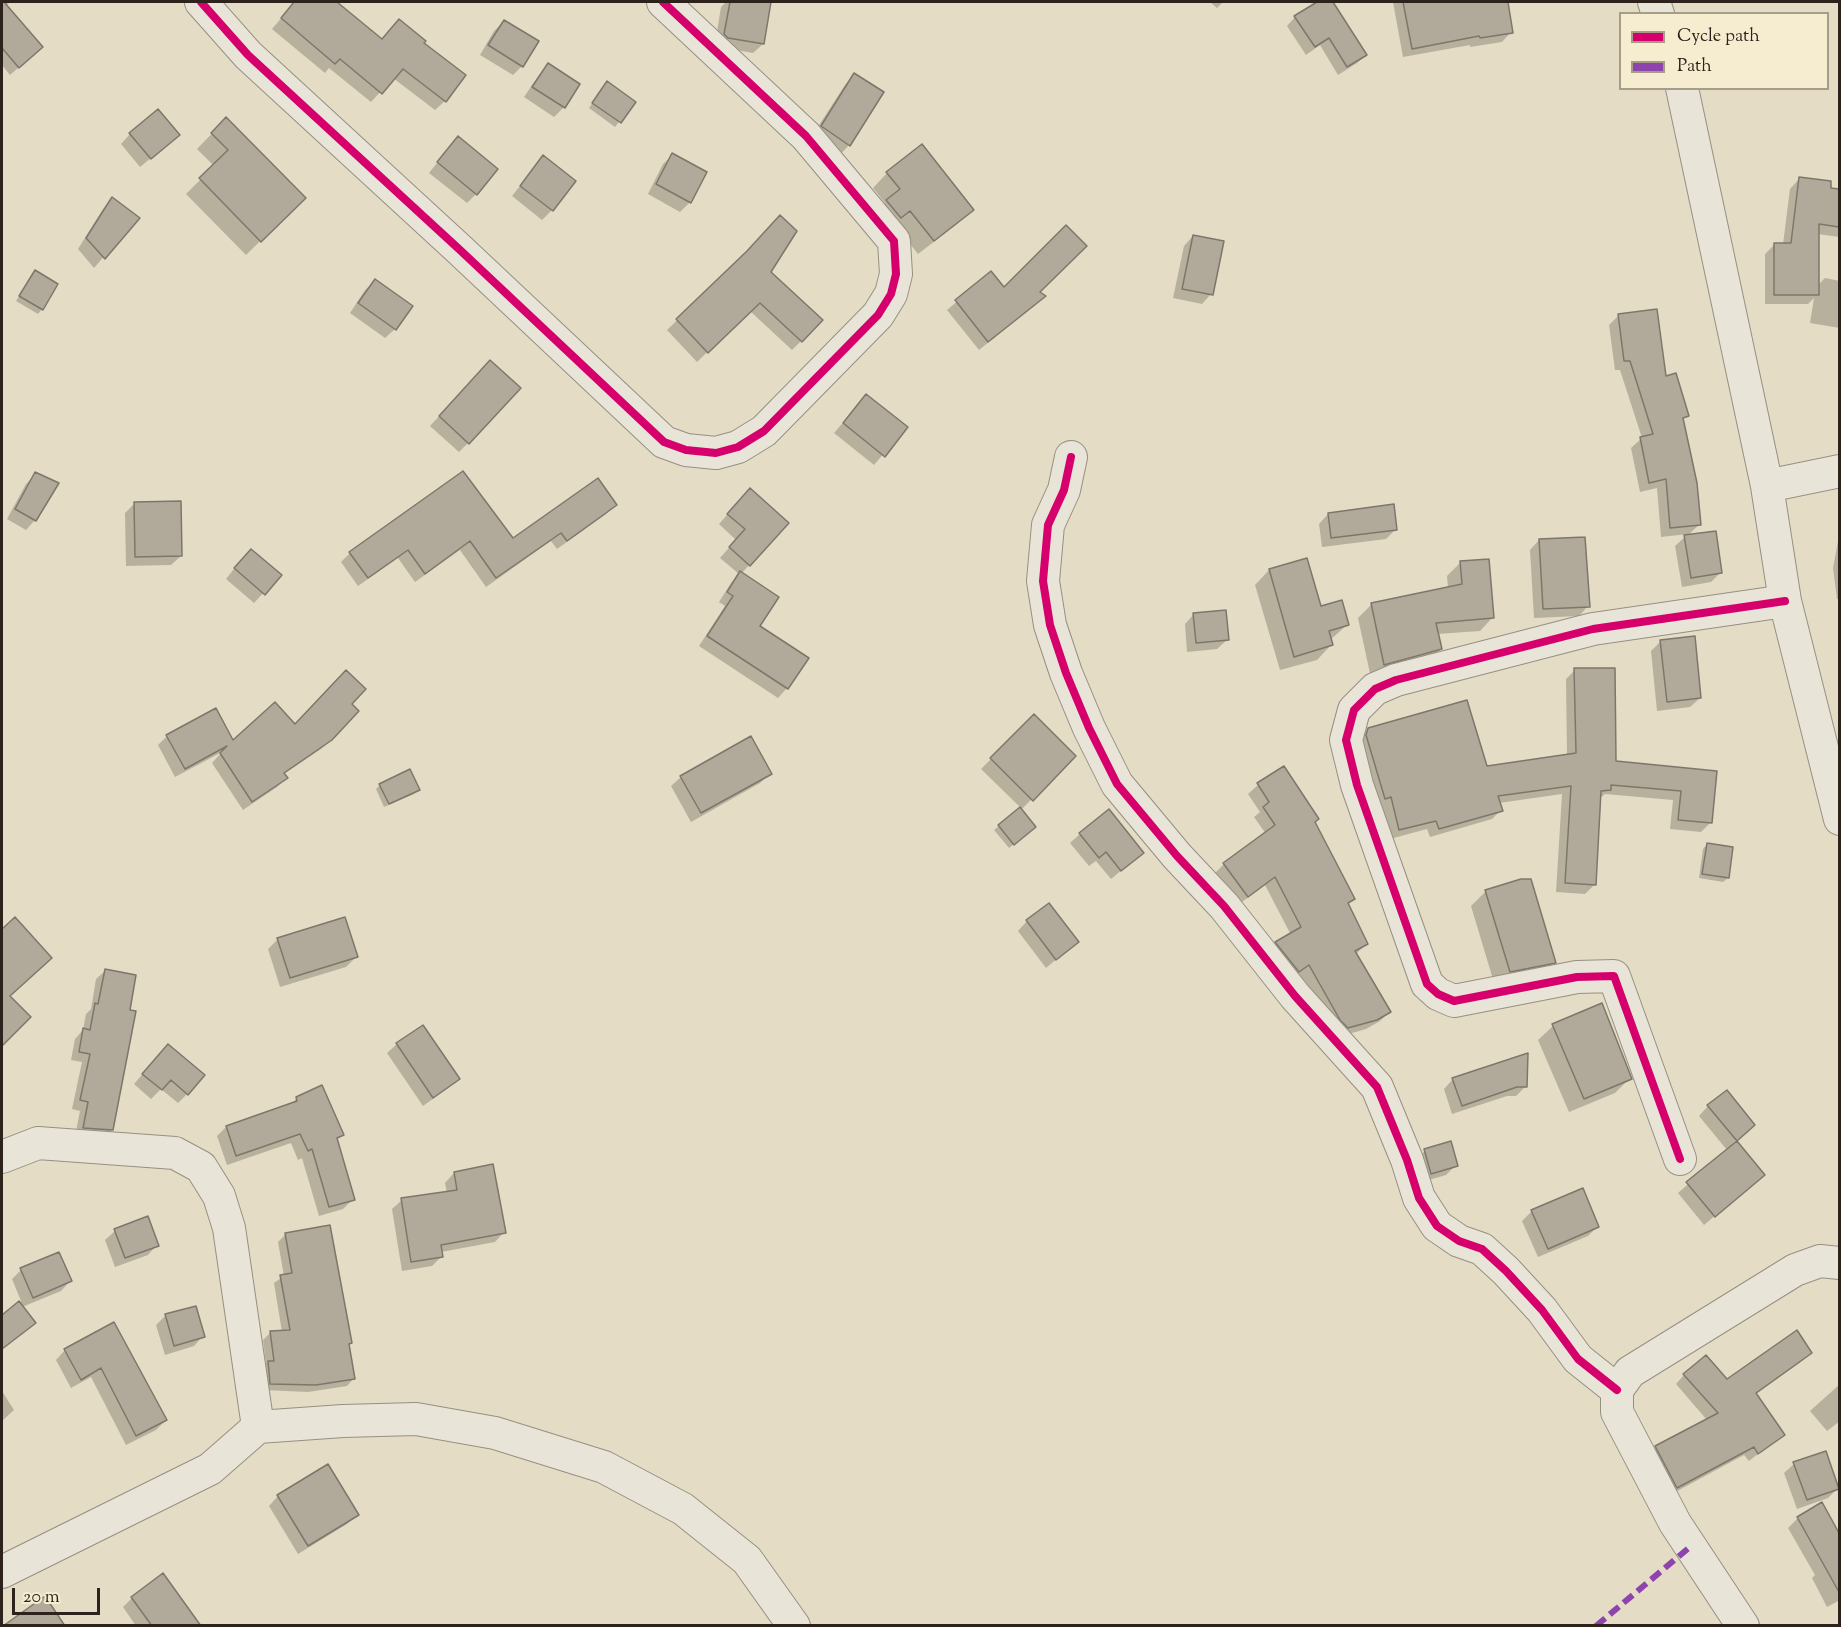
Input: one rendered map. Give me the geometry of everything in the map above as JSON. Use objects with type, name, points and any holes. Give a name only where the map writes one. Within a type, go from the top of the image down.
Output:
[{"type":"street","points":[[201,2],[248,55],[664,442],[686,450],[716,453],[738,447],[764,431],[878,315],[891,294],[896,274],[894,241],[806,136],[663,2]]},
{"type":"street","points":[[1682,90],[1767,486],[1785,601],[1839,819]]},
{"type":"street","points":[[1071,457],[1064,490],[1048,525],[1042,580],[1050,625],[1066,673],[1089,728],[1117,783],[1177,856],[1224,906],[1295,996],[1377,1087],[1407,1160],[1419,1198],[1437,1226],[1459,1241],[1482,1249],[1542,1310],[1578,1359],[1617,1390]]},
{"type":"street","points":[[1767,486],[1839,471]]},
{"type":"street","points":[[1680,1159],[1614,976],[1577,977],[1454,1001],[1438,994],[1427,984],[1357,785],[1346,740],[1354,710],[1375,689],[1396,680],[1593,629],[1785,601]]},
{"type":"street","points":[[2,1157],[38,1143],[175,1153],[201,1167],[219,1196],[229,1228],[258,1427]]},
{"type":"street","points":[[1743,1626],[1675,1523],[1617,1412],[1617,1390],[1630,1372],[1795,1270],[1820,1261],[1839,1263]]},
{"type":"street","points":[[2,1572],[210,1469],[258,1427],[416,1419],[495,1433],[604,1467],[683,1509],[747,1560],[794,1626]]},
{"type":"building","points":[[2,2],[43,47],[19,68],[2,48]]},
{"type":"building","points":[[294,2],[337,2],[382,39],[399,19],[426,41],[424,43],[466,75],[446,102],[403,69],[382,94],[340,59],[335,64],[281,18]]},
{"type":"building","points":[[730,2],[771,2],[764,44],[728,38],[724,34]]},
{"type":"building","points":[[1317,2],[1333,2],[1367,55],[1347,67],[1329,38],[1315,47],[1294,16]]},
{"type":"building","points":[[1403,2],[1508,2],[1513,33],[1480,38],[1479,36],[1412,49]]},
{"type":"building","points":[[504,20],[539,41],[523,67],[488,45]]},
{"type":"building","points":[[548,63],[580,84],[565,108],[532,87]]},
{"type":"building","points":[[854,73],[884,92],[850,146],[821,126]]},
{"type":"building","points":[[607,81],[636,102],[621,123],[592,103]]},
{"type":"building","points":[[158,109],[180,135],[151,159],[129,133]]},
{"type":"building","points":[[226,117],[306,198],[261,242],[199,178],[228,150],[211,133]]},
{"type":"building","points":[[458,136],[498,169],[477,195],[437,162]]},
{"type":"building","points":[[922,144],[974,210],[934,241],[910,211],[901,218],[886,200],[900,189],[886,172]]},
{"type":"building","points":[[672,153],[707,172],[691,203],[656,184]]},
{"type":"building","points":[[543,155],[576,181],[553,211],[520,186]]},
{"type":"building","points":[[1799,177],[1831,181],[1831,188],[1839,189],[1839,227],[1819,224],[1819,295],[1774,295],[1774,243],[1791,243]]},
{"type":"building","points":[[112,197],[140,218],[105,259],[86,238]]},
{"type":"building","points":[[780,215],[797,231],[771,272],[823,320],[802,342],[760,303],[708,353],[676,319],[747,251]]},
{"type":"building","points":[[1066,225],[1087,246],[1040,292],[1046,296],[988,342],[955,300],[991,271],[1004,287]]},
{"type":"building","points":[[1193,235],[1224,241],[1213,295],[1182,289]]},
{"type":"building","points":[[35,270],[58,284],[43,310],[19,296]]},
{"type":"building","points":[[375,279],[413,306],[396,330],[358,303]]},
{"type":"building","points":[[1657,309],[1666,376],[1676,373],[1689,416],[1683,418],[1697,483],[1701,525],[1670,528],[1666,479],[1649,483],[1640,437],[1653,434],[1630,361],[1624,361],[1618,314]]},
{"type":"building","points":[[490,360],[521,388],[469,444],[439,416]]},
{"type":"building","points":[[866,394],[908,427],[885,457],[843,423]]},
{"type":"building","points":[[463,471],[513,538],[598,478],[617,505],[567,541],[561,533],[496,578],[470,541],[425,574],[408,550],[368,578],[349,552]]},
{"type":"building","points":[[35,472],[59,483],[36,521],[15,509]]},
{"type":"building","points":[[750,488],[789,523],[750,566],[729,547],[745,529],[727,514]]},
{"type":"building","points":[[181,501],[182,556],[135,557],[134,502]]},
{"type":"building","points":[[1394,504],[1397,530],[1331,538],[1328,513]]},
{"type":"building","points":[[1716,531],[1722,573],[1691,578],[1684,535]]},
{"type":"building","points":[[1585,537],[1590,607],[1543,609],[1539,539]]},
{"type":"building","points":[[251,549],[282,575],[265,595],[234,568]]},
{"type":"building","points":[[1307,558],[1321,606],[1342,600],[1349,625],[1329,631],[1333,645],[1294,657],[1269,569]]},
{"type":"building","points":[[1489,559],[1494,618],[1436,623],[1442,649],[1384,665],[1371,603],[1462,584],[1460,561]]},
{"type":"building","points":[[740,571],[779,597],[760,626],[809,658],[788,689],[707,636],[733,596],[727,592]]},
{"type":"building","points":[[1226,610],[1229,640],[1196,643],[1193,613]]},
{"type":"building","points":[[1695,636],[1701,698],[1667,702],[1660,640]]},
{"type":"building","points":[[1574,668],[1615,668],[1616,761],[1717,771],[1712,823],[1678,820],[1681,791],[1611,785],[1611,790],[1601,791],[1596,885],[1565,883],[1571,786],[1498,796],[1503,811],[1439,829],[1436,821],[1399,830],[1391,797],[1385,799],[1366,735],[1368,728],[1467,700],[1487,766],[1576,753]]},
{"type":"building","points":[[346,670],[366,689],[352,704],[359,711],[332,740],[284,773],[288,778],[252,802],[220,753],[227,746],[185,769],[166,735],[216,708],[233,740],[275,702],[295,724]]},
{"type":"building","points":[[1034,714],[1076,756],[1033,801],[990,758]]},
{"type":"building","points":[[751,736],[772,774],[701,813],[680,776]]},
{"type":"building","points":[[1284,766],[1319,819],[1315,822],[1355,899],[1348,903],[1368,944],[1355,951],[1391,1012],[1377,1020],[1348,1028],[1340,1020],[1309,965],[1299,972],[1275,942],[1301,927],[1275,877],[1248,897],[1223,863],[1275,825],[1263,807],[1269,802],[1257,783]]},
{"type":"building","points":[[410,769],[420,790],[389,804],[379,784]]},
{"type":"building","points":[[1020,807],[1036,827],[1014,845],[998,825]]},
{"type":"building","points":[[1109,809],[1144,853],[1121,871],[1106,852],[1099,858],[1079,833]]},
{"type":"building","points":[[1707,843],[1733,847],[1729,878],[1702,874]]},
{"type":"building","points":[[1521,879],[1531,879],[1556,963],[1510,972],[1485,890]]},
{"type":"building","points":[[1049,903],[1079,942],[1056,960],[1026,920]]},
{"type":"building","points":[[15,917],[52,958],[10,996],[31,1017],[2,1046],[2,929]]},
{"type":"building","points":[[345,917],[358,957],[290,978],[277,938]]},
{"type":"building","points":[[105,969],[136,975],[130,1010],[136,1011],[113,1130],[83,1128],[88,1102],[80,1100],[90,1054],[79,1052],[83,1028],[90,1030]]},
{"type":"building","points":[[1602,1003],[1632,1079],[1584,1099],[1552,1024]]},
{"type":"building","points":[[423,1025],[460,1079],[433,1098],[396,1043]]},
{"type":"building","points":[[168,1044],[205,1075],[188,1095],[171,1080],[162,1090],[142,1074]]},
{"type":"building","points":[[1528,1053],[1527,1087],[1517,1087],[1462,1106],[1452,1078]]},
{"type":"building","points":[[322,1085],[344,1135],[337,1138],[355,1200],[329,1207],[312,1149],[308,1151],[300,1134],[236,1156],[226,1126],[297,1101],[296,1097]]},
{"type":"building","points":[[1727,1090],[1755,1125],[1737,1141],[1707,1105]]},
{"type":"building","points":[[1451,1141],[1458,1166],[1431,1174],[1424,1149]]},
{"type":"building","points":[[1737,1141],[1765,1175],[1715,1217],[1686,1182]]},
{"type":"building","points":[[493,1164],[506,1233],[441,1245],[443,1257],[411,1262],[401,1198],[457,1190],[454,1172]]},
{"type":"building","points":[[1583,1188],[1599,1227],[1548,1249],[1531,1210]]},
{"type":"building","points":[[148,1216],[159,1246],[125,1258],[114,1229]]},
{"type":"building","points":[[330,1225],[352,1343],[349,1344],[355,1379],[316,1385],[270,1384],[268,1361],[274,1361],[270,1331],[290,1330],[280,1275],[292,1273],[285,1233]]},
{"type":"building","points":[[59,1252],[72,1281],[33,1298],[20,1268]]},
{"type":"building","points":[[19,1301],[36,1323],[2,1349],[2,1315]]},
{"type":"building","points":[[196,1306],[205,1337],[174,1346],[165,1314]]},
{"type":"building","points":[[114,1322],[167,1420],[136,1436],[101,1368],[81,1380],[64,1349]]},
{"type":"building","points":[[1797,1330],[1812,1353],[1756,1393],[1785,1435],[1758,1454],[1754,1447],[1677,1488],[1655,1446],[1718,1413],[1683,1374],[1706,1355],[1727,1379]]},
{"type":"building","points":[[1826,1451],[1839,1489],[1807,1500],[1793,1462]]},
{"type":"building","points":[[328,1464],[359,1515],[308,1546],[277,1495]]},
{"type":"building","points":[[1822,1502],[1839,1533],[1839,1592],[1797,1517]]},
{"type":"building","points":[[163,1573],[201,1626],[152,1626],[131,1597]]},
{"type":"building","points":[[45,1596],[65,1626],[3,1626]]},
{"type":"marked path","points":[[1596,1626],[1691,1546]]},
{"type":"cycle path","points":[[201,2],[248,55],[664,442],[686,450],[716,453],[738,447],[764,431],[878,315],[891,294],[896,274],[894,241],[806,136],[663,2]]},
{"type":"cycle path","points":[[1071,457],[1064,490],[1048,525],[1043,581],[1050,625],[1066,673],[1089,728],[1117,784],[1177,856],[1224,906],[1295,996],[1377,1087],[1407,1160],[1419,1198],[1437,1226],[1459,1241],[1482,1249],[1542,1310],[1578,1359],[1617,1390]]},
{"type":"cycle path","points":[[1680,1159],[1614,976],[1577,977],[1454,1001],[1438,994],[1427,984],[1357,785],[1346,740],[1354,710],[1375,689],[1396,680],[1593,629],[1785,601]]}]
